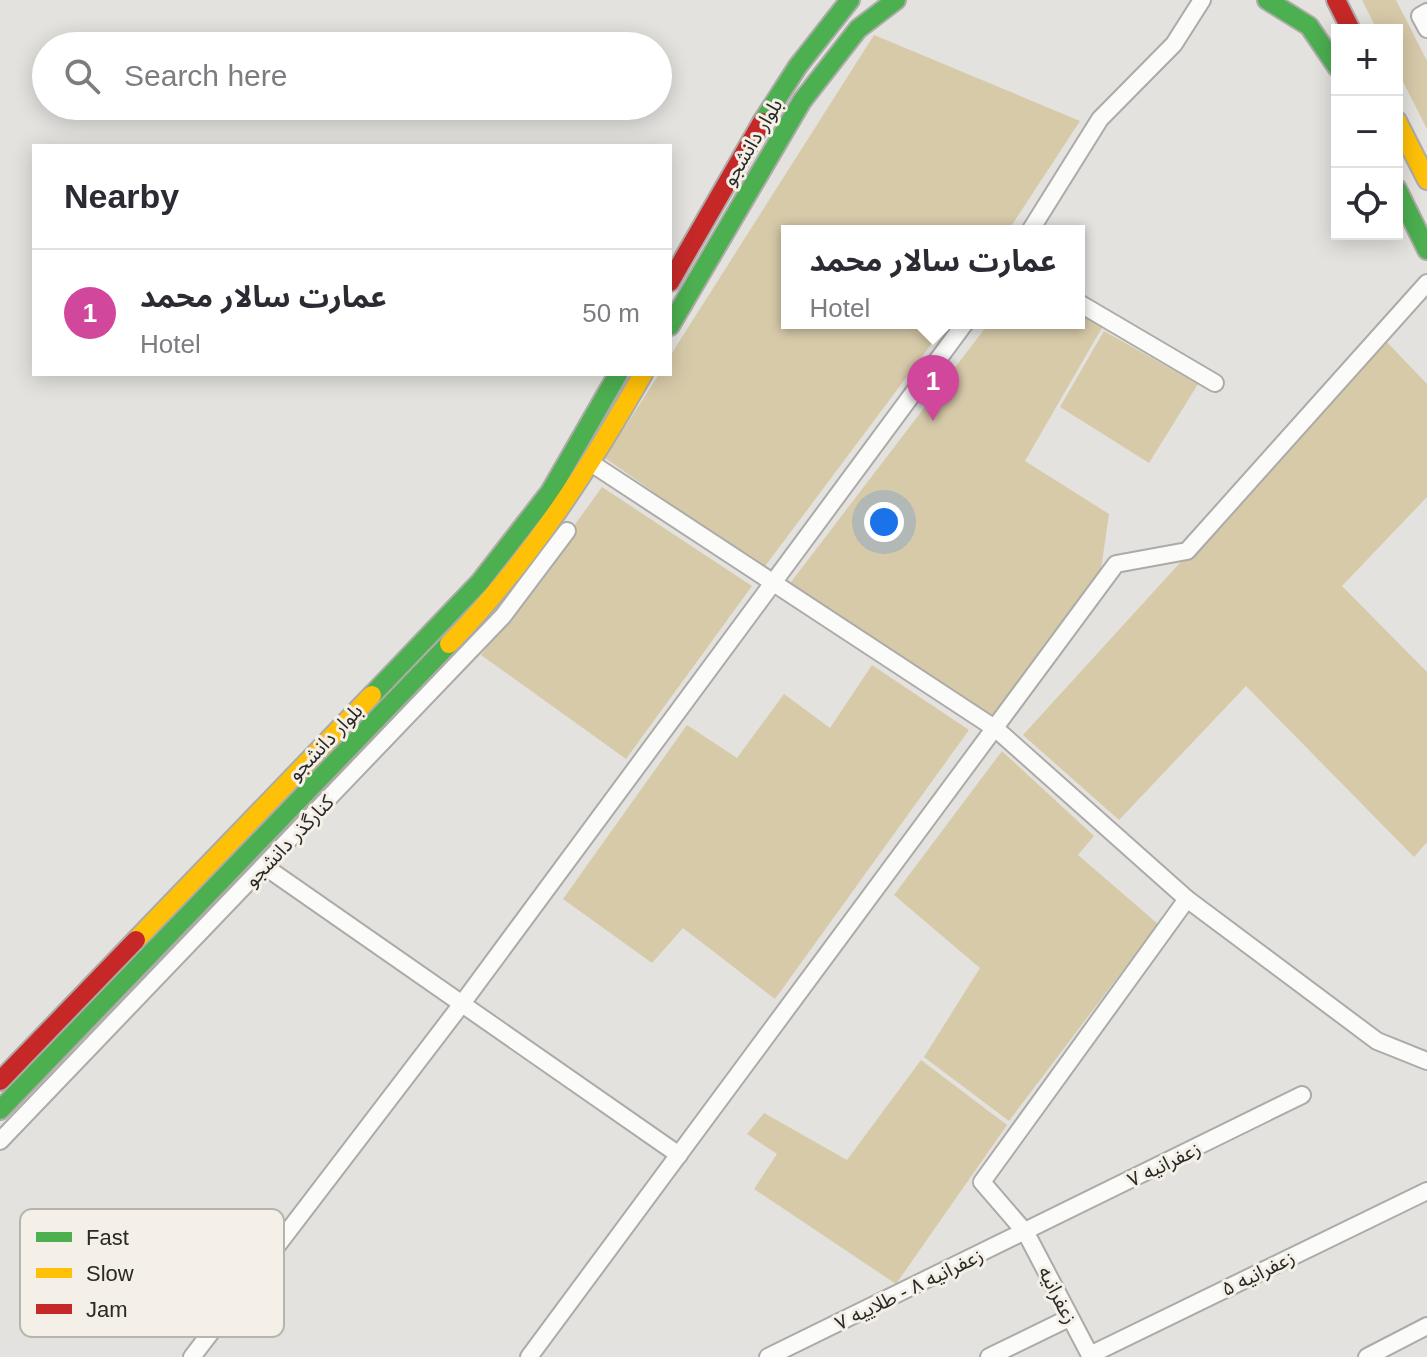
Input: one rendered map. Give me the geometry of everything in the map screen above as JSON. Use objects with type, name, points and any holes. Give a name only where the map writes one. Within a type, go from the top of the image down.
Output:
[{"type":"main road","name":"بلوار دانشجو","points":[[672,279],[778,94],[807,50],[850,0]]},
{"type":"main road","name":"بلوار دانشجو","points":[[672,323],[802,101],[858,29],[896,0]]},
{"type":"main road","points":[[1267,0],[1301,16],[1319,34],[1331,56]]},
{"type":"main road","points":[[1336,0],[1348,24]]},
{"type":"main road","points":[[1403,133],[1427,180]]},
{"type":"main road","points":[[1403,201],[1427,250]]},
{"type":"main road","name":"بلوار دانشجو","points":[[0,1081],[480,582],[550,492],[617,376]]},
{"type":"main road","name":"بلوار دانشجو","points":[[0,1110],[492,600],[538,546],[642,376]]},
{"type":"street","points":[[1034,225],[1100,119],[1174,44],[1202,0]]},
{"type":"street","points":[[529,1357],[1116,564],[1187,551],[1427,283]]},
{"type":"street","points":[[1085,307],[1215,383]]},
{"type":"street","points":[[284,1237],[461,1005],[961,329]]},
{"type":"street","points":[[591,463],[996,729],[1187,899],[1377,1041],[1427,1061]]},
{"type":"street","name":"کنارگذر دانشجو","points":[[0,1141],[503,616],[567,531]]},
{"type":"street","points":[[264,866],[679,1155]]},
{"type":"street","name":"زعفرانیه","points":[[1090,1356],[1026,1233],[982,1182],[1187,899]]},
{"type":"street","name":"زعفرانیه ۷","points":[[1026,1233],[1302,1095]]},
{"type":"street","name":"زعفرانیه ۵","points":[[1090,1356],[1427,1191]]},
{"type":"street","name":"زعفرانیه ۸ - طلاییه ۷","points":[[768,1357],[796,1351],[1026,1233]]},
{"type":"street","points":[[989,1357],[1069,1318]]},
{"type":"street","points":[[1367,1357],[1427,1326]]},
{"type":"street","points":[[192,1357],[207,1337]]},
{"type":"shaded area","points":[[1362,0],[1396,0],[1427,61],[1427,129],[1403,82],[1403,24],[1374,24]]},
{"type":"shaded area","points":[[874,35],[1080,121],[1012,225],[781,225],[781,329],[943,329],[763,569],[605,458],[658,376],[672,376],[672,353]]},
{"type":"shaded area","points":[[1085,316],[1103,326],[1025,461],[1109,514],[1101,569],[994,718],[788,586],[984,329],[1085,329]]},
{"type":"shaded area","points":[[1104,331],[1198,384],[1149,463],[1060,407]]},
{"type":"shaded area","points":[[1384,339],[1427,384],[1427,497],[1342,586],[1427,672],[1427,842],[1414,857],[1246,686],[1119,820],[1023,735]]},
{"type":"shaded area","points":[[602,487],[752,586],[626,759],[481,655]]},
{"type":"shaded area","points":[[872,665],[969,730],[775,999],[683,928],[652,963],[563,899],[687,725],[737,758],[784,694],[830,728]]},
{"type":"shaded area","points":[[1002,751],[1094,836],[1078,855],[1158,924],[1009,1121],[924,1057],[980,968],[894,895]]},
{"type":"shaded area","points":[[921,1060],[1007,1125],[896,1284],[754,1189],[777,1154],[747,1134],[764,1113],[847,1160]]},
{"type":"traffic: fast","points":[[762,122],[798,66],[850,0]]},
{"type":"traffic: fast","points":[[672,323],[802,101],[858,29],[896,0]]},
{"type":"traffic: fast","points":[[1267,0],[1309,26],[1331,58]]},
{"type":"traffic: fast","points":[[1403,201],[1427,250]]},
{"type":"traffic: fast","points":[[372,695],[480,582],[550,492],[617,376]]},
{"type":"traffic: fast","points":[[0,1110],[449,644]]},
{"type":"traffic: slow","points":[[1403,133],[1427,180]]},
{"type":"traffic: slow","points":[[449,644],[505,581],[555,515],[642,376]]},
{"type":"traffic: slow","points":[[136,940],[372,695]]},
{"type":"traffic: jam","points":[[1336,0],[1348,24]]},
{"type":"traffic: jam","points":[[672,279],[762,122]]},
{"type":"traffic: jam","points":[[0,1081],[136,940]]},
{"type":"place","name":"عمارت سالار محمد","points":[[933,421]]}]
